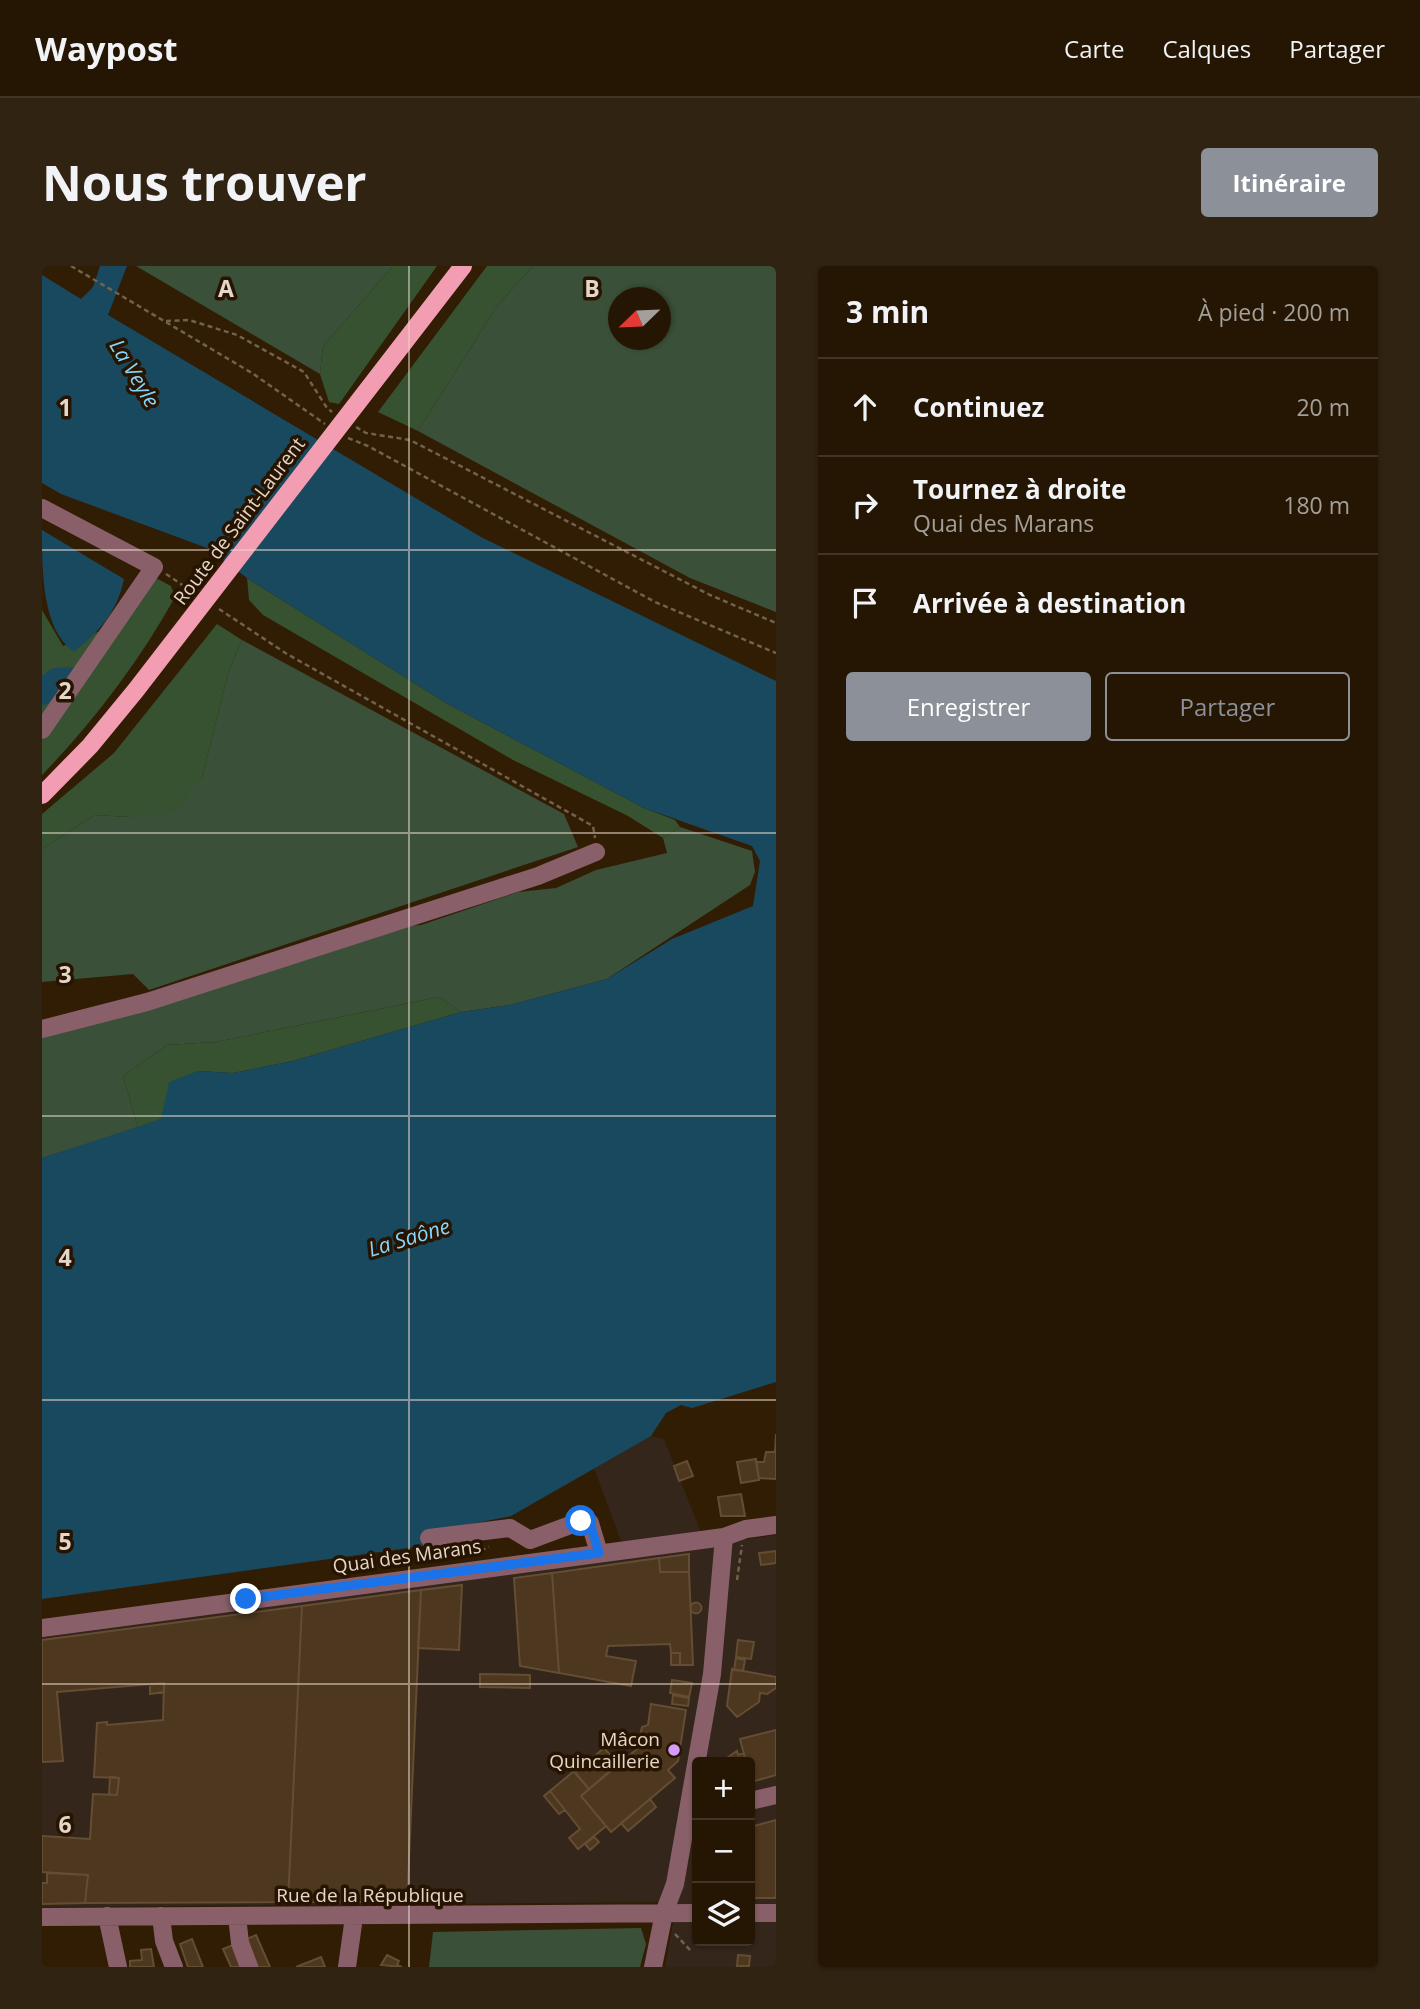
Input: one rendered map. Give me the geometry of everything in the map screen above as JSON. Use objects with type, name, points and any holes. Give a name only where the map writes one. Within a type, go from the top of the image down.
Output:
[{"type":"main road","name":"Route de Saint-Laurent","points":[[42,795],[90,746],[463,266]]},
{"type":"street","points":[[42,508],[155,566],[42,730]]},
{"type":"street","points":[[42,1028],[147,1002],[538,876],[596,852]]},
{"type":"street","points":[[429,1538],[510,1528],[530,1540],[581,1521],[590,1523],[599,1553]]},
{"type":"street","name":"Quai des Marans","points":[[42,1628],[483,1567],[724,1537],[747,1529],[776,1525]]},
{"type":"street","points":[[653,1967],[664,1913],[675,1884],[712,1674],[724,1537]]},
{"type":"street","points":[[755,1800],[776,1795]]},
{"type":"street","name":"Rue de la République","points":[[42,1917],[692,1913]]},
{"type":"street","points":[[755,1913],[776,1913]]},
{"type":"street","points":[[107,1916],[118,1967]]},
{"type":"street","points":[[161,1916],[164,1941],[174,1967]]},
{"type":"street","points":[[237,1916],[240,1943],[249,1967]]},
{"type":"street","points":[[347,1967],[354,1917]]},
{"type":"path","points":[[71,266],[252,373],[332,428]]},
{"type":"path","points":[[164,321],[189,320],[237,335],[304,372],[327,408],[337,415]]},
{"type":"path","points":[[346,421],[366,433],[410,440],[710,595],[776,622]]},
{"type":"path","points":[[341,434],[656,602],[776,653]]},
{"type":"path","points":[[155,566],[196,594]]},
{"type":"path","points":[[219,609],[287,654],[593,826],[596,852]]},
{"type":"path","points":[[667,1940],[681,1930]]},
{"type":"path","points":[[676,1934],[690,1950]]},
{"type":"shaded area","points":[[651,1436],[664,1439],[706,1545],[776,1535],[776,1967],[665,1967],[677,1902],[42,1907],[42,1637],[627,1557],[594,1468]]},
{"type":"green space","points":[[136,266],[393,266],[323,346],[320,374]]},
{"type":"green space","points":[[393,266],[437,266],[339,404],[329,402],[320,374],[323,346]]},
{"type":"green space","points":[[487,266],[533,266],[498,305],[418,431],[378,412]]},
{"type":"green space","points":[[533,266],[776,266],[776,612],[690,578],[418,431],[498,305]]},
{"type":"green space","points":[[154,577],[171,586],[175,597],[114,690],[80,734],[42,775],[42,740]]},
{"type":"green space","points":[[247,578],[446,703],[644,808],[675,820],[680,827],[663,838],[628,816],[513,760],[263,615],[249,600]]},
{"type":"green space","points":[[42,610],[63,646],[100,631],[42,716]]},
{"type":"green space","points":[[217,624],[242,640],[229,670],[202,778],[175,812],[129,817],[95,815],[42,849],[42,814],[114,753]]},
{"type":"green space","points":[[242,640],[564,814],[578,847],[149,990],[133,974],[42,982],[42,849],[95,815],[129,817],[202,778],[229,670]]},
{"type":"green space","points":[[680,827],[752,851],[755,872],[750,885],[607,979],[510,1005],[461,1012],[439,997],[216,1042],[167,1045],[123,1076],[138,1128],[42,1158],[42,1037],[393,927],[421,925],[518,892],[556,888],[596,870],[667,853],[663,838]]},
{"type":"green space","points":[[439,997],[461,1012],[293,1061],[233,1073],[197,1071],[161,1119],[138,1128],[123,1076],[167,1045],[216,1042]]},
{"type":"green space","points":[[641,1928],[646,1944],[640,1967],[429,1967],[433,1932]]},
{"type":"water","name":"La Saône","points":[[100,266],[127,266],[108,315],[481,537],[776,681],[776,1382],[692,1408],[681,1405],[666,1413],[651,1436],[511,1516],[430,1532],[430,1545],[42,1599],[42,1158],[161,1119],[169,1082],[198,1071],[233,1073],[293,1061],[461,1012],[510,1005],[607,979],[672,939],[753,906],[760,861],[752,846],[644,808],[446,703],[247,578],[207,548],[61,494],[42,483],[42,275],[81,299],[93,287]]},
{"type":"water","points":[[42,530],[124,579],[117,601],[106,620],[74,652],[63,642],[50,615],[42,563]]},
{"type":"building","points":[[776,1434],[776,1479],[759,1478],[756,1462],[764,1462],[766,1452],[775,1452]]},
{"type":"building","points":[[756,1459],[759,1480],[741,1483],[737,1462]]},
{"type":"building","points":[[687,1461],[693,1476],[679,1481],[674,1466]]},
{"type":"building","points":[[741,1494],[745,1516],[721,1516],[718,1497]]},
{"type":"building","points":[[776,1551],[776,1563],[761,1565],[759,1553]]},
{"type":"building","points":[[689,1554],[689,1572],[660,1572],[659,1558]]},
{"type":"building","points":[[659,1558],[660,1572],[689,1572],[693,1665],[680,1665],[680,1653],[671,1653],[670,1644],[608,1646],[606,1656],[636,1661],[631,1686],[559,1673],[552,1573]]},
{"type":"building","points":[[552,1573],[559,1673],[520,1666],[514,1578]]},
{"type":"building","points":[[462,1585],[459,1650],[418,1648],[421,1590]]},
{"type":"building","points":[[421,1590],[407,1902],[288,1902],[302,1606]]},
{"type":"building","points":[[696,1602],[702,1608],[696,1614],[690,1608]]},
{"type":"building","points":[[302,1606],[288,1902],[85,1903],[88,1875],[42,1872],[42,1836],[90,1839],[93,1794],[117,1795],[119,1778],[94,1777],[97,1723],[107,1722],[107,1725],[163,1720],[164,1683],[57,1692],[63,1761],[42,1762],[42,1640]]},
{"type":"building","points":[[738,1640],[754,1642],[751,1659],[736,1657]]},
{"type":"building","points":[[671,1653],[680,1653],[680,1665],[671,1665]]},
{"type":"building","points":[[736,1658],[745,1660],[743,1671],[734,1670]]},
{"type":"building","points":[[732,1669],[776,1677],[776,1688],[767,1694],[760,1693],[759,1702],[737,1717],[727,1706]]},
{"type":"building","points":[[480,1674],[530,1675],[530,1688],[480,1687]]},
{"type":"building","points":[[672,1680],[692,1683],[689,1697],[670,1693]]},
{"type":"building","points":[[164,1683],[164,1692],[150,1694],[150,1684]]},
{"type":"building","points":[[673,1695],[689,1698],[688,1706],[672,1704]]},
{"type":"building","points":[[651,1704],[686,1710],[678,1761],[668,1770],[675,1778],[611,1832],[581,1796],[637,1749],[642,1727],[648,1725]]},
{"type":"building","points":[[776,1730],[776,1775],[755,1781],[755,1757],[745,1757],[740,1739]]},
{"type":"building","points":[[604,1748],[618,1764],[589,1789],[575,1773]]},
{"type":"building","points":[[737,1751],[738,1755],[744,1753],[745,1757],[728,1757]]},
{"type":"building","points":[[574,1771],[589,1789],[581,1796],[606,1826],[578,1849],[569,1838],[580,1829],[550,1791]]},
{"type":"building","points":[[110,1777],[119,1778],[117,1795],[109,1795]]},
{"type":"building","points":[[550,1791],[565,1810],[559,1814],[544,1796]]},
{"type":"building","points":[[650,1799],[656,1807],[628,1831],[621,1823]]},
{"type":"building","points":[[776,1820],[776,1898],[755,1898],[755,1826]]},
{"type":"building","points":[[594,1837],[599,1842],[590,1850],[585,1844]]},
{"type":"building","points":[[47,1873],[88,1875],[85,1903],[42,1904],[42,1883],[47,1883]]},
{"type":"building","points":[[256,1935],[270,1967],[258,1967],[247,1939]]},
{"type":"building","points":[[192,1939],[203,1967],[188,1967],[180,1944]]},
{"type":"building","points":[[233,1945],[242,1967],[231,1967],[223,1949]]},
{"type":"building","points":[[151,1949],[154,1967],[130,1967],[130,1961],[142,1960],[141,1950]]},
{"type":"building","points":[[387,1955],[399,1961],[397,1965],[402,1967],[381,1965]]},
{"type":"building","points":[[738,1955],[750,1956],[749,1966],[737,1966]]},
{"type":"building","points":[[321,1957],[325,1967],[296,1967]]},
{"type":"waterway","name":"La Veyle","points":[[42,693],[56,680],[70,679]]},
{"type":"place","name":"Mâcon Quincaillerie","points":[[674,1750]]},
{"type":"route","points":[[246,1599],[599,1553],[594,1530],[590,1523],[581,1521]]}]
